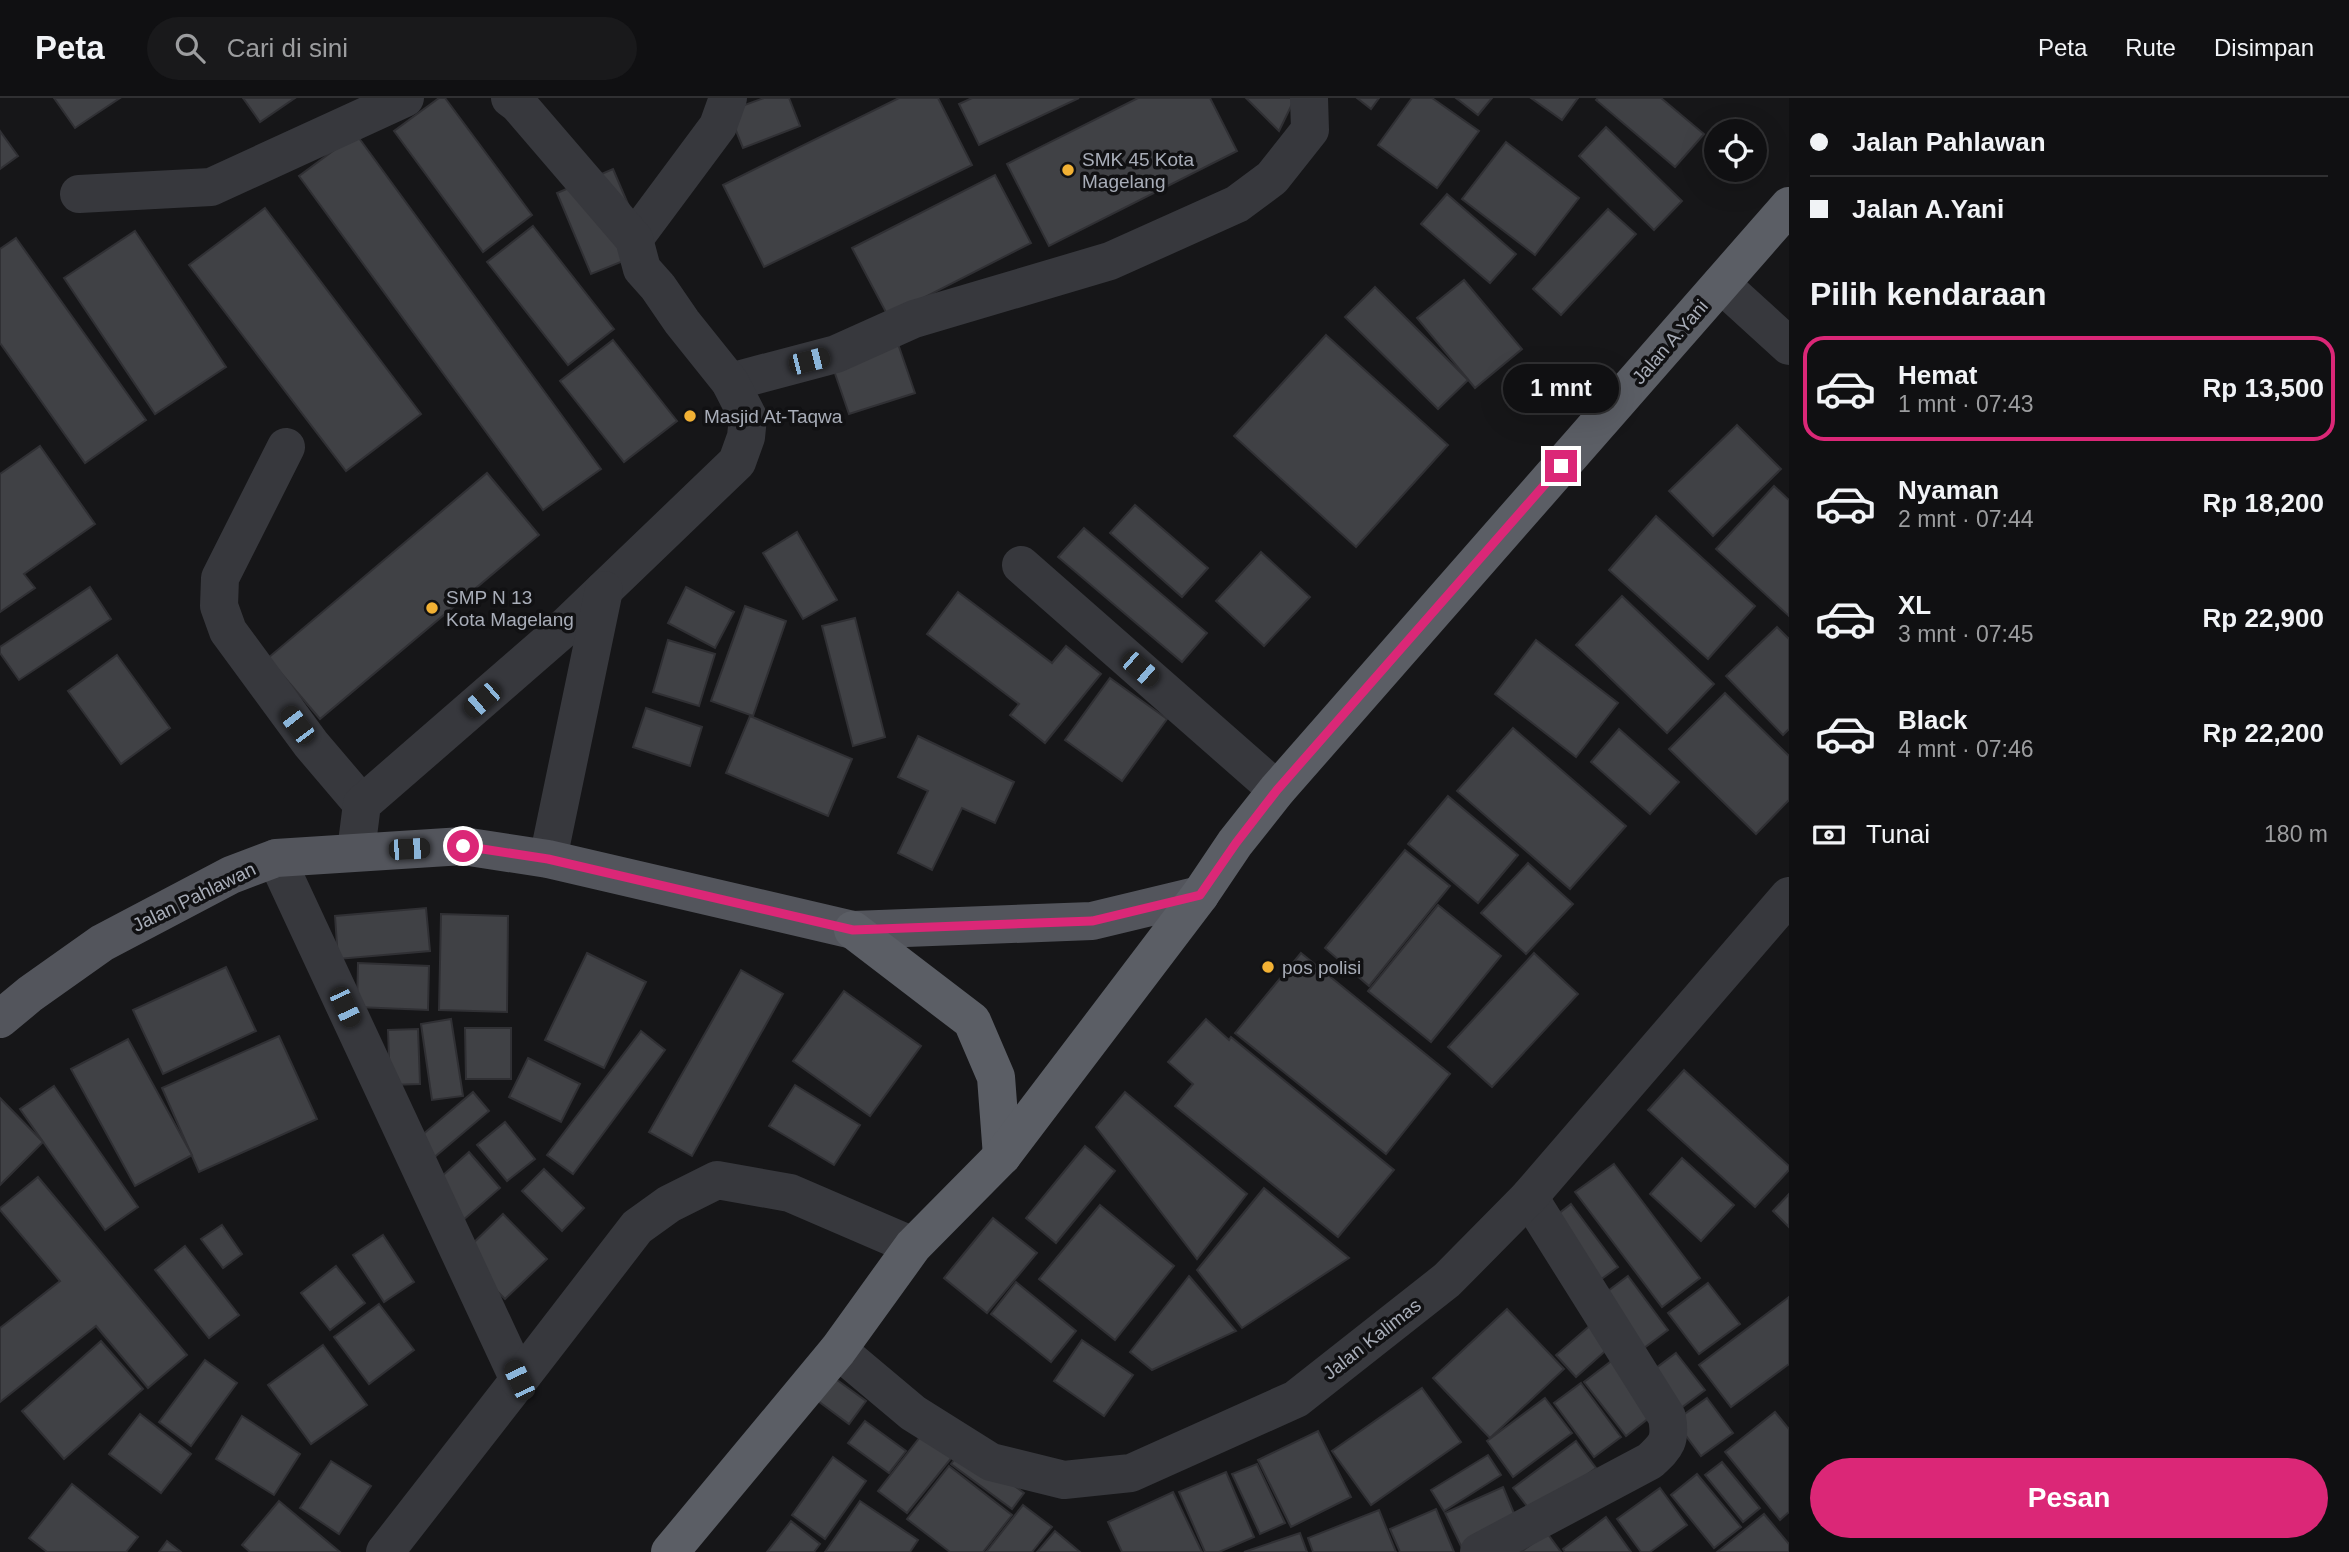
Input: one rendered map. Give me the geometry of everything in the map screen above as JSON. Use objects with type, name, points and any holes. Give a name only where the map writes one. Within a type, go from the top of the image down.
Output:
[{"type":"highway","name":"Jalan A.Yani","points":[[670,1552],[838,1350],[913,1246],[1002,1156],[1277,790],[1789,206]]},
{"type":"highway","points":[[853,930],[972,1021],[996,1077],[1002,1156]]},
{"type":"main road","name":"Jalan Pahlawan","points":[[0,1019],[102,943],[231,875],[276,858],[463,846],[548,859],[853,930],[1092,921],[1200,895]]},
{"type":"street","points":[[79,194],[211,187],[405,98]]},
{"type":"street","points":[[356,852],[362,804],[561,631],[604,590],[737,462],[746,437],[748,417],[730,382],[642,269],[634,239],[527,114],[510,98]]},
{"type":"street","points":[[634,239],[718,126],[728,98]]},
{"type":"street","points":[[730,382],[836,354],[914,319],[1110,261],[1237,204],[1272,178],[1310,130],[1309,98]]},
{"type":"street","points":[[1721,284],[1789,346]]},
{"type":"street","points":[[286,447],[220,578],[219,606],[228,631],[311,744],[362,804]]},
{"type":"street","points":[[1021,565],[1277,790]]},
{"type":"street","points":[[548,859],[604,590]]},
{"type":"street","points":[[276,858],[519,1380]]},
{"type":"street","name":"Jalan Kalimas","points":[[838,1350],[913,1413],[991,1462],[1063,1480],[1131,1473],[1296,1399],[1447,1280],[1529,1197],[1789,896]]},
{"type":"street","points":[[385,1552],[637,1227],[669,1204],[717,1180],[790,1193],[913,1246]]},
{"type":"street","points":[[1479,1552],[1650,1461],[1665,1447],[1670,1434],[1667,1417],[1529,1197]]},
{"type":"building","points":[[54,98],[120,98],[75,128]]},
{"type":"building","points":[[243,98],[295,98],[260,122]]},
{"type":"building","points":[[439,98],[445,98],[532,215],[483,252],[394,131]]},
{"type":"building","points":[[764,98],[789,98],[800,126],[743,148],[728,111]]},
{"type":"building","points":[[899,98],[938,98],[972,165],[764,267],[723,185]]},
{"type":"building","points":[[972,98],[1079,98],[979,145],[959,104]]},
{"type":"building","points":[[1138,98],[1210,98],[1237,151],[1049,246],[1007,164]]},
{"type":"building","points":[[1246,98],[1295,98],[1279,131]]},
{"type":"building","points":[[1357,98],[1379,98],[1371,109]]},
{"type":"building","points":[[1412,98],[1432,98],[1479,131],[1437,188],[1378,145]]},
{"type":"building","points":[[1456,98],[1492,98],[1478,115]]},
{"type":"building","points":[[1531,98],[1578,98],[1562,120]]},
{"type":"building","points":[[1661,98],[1704,134],[1675,167],[1596,100]]},
{"type":"building","points":[[1606,127],[1682,201],[1654,230],[1579,156]]},
{"type":"building","points":[[0,131],[18,156],[0,169]]},
{"type":"building","points":[[356,134],[601,469],[543,510],[299,176]]},
{"type":"building","points":[[1506,142],[1579,198],[1535,255],[1462,199]]},
{"type":"building","points":[[613,169],[648,251],[591,274],[557,193]]},
{"type":"building","points":[[995,175],[1031,243],[888,316],[852,248]]},
{"type":"building","points":[[1447,194],[1516,254],[1490,283],[1421,224]]},
{"type":"building","points":[[265,208],[421,414],[346,471],[189,265]]},
{"type":"building","points":[[1608,209],[1636,234],[1561,315],[1533,289]]},
{"type":"building","points":[[533,226],[614,329],[568,365],[487,262]]},
{"type":"building","points":[[135,231],[226,367],[155,414],[64,278]]},
{"type":"building","points":[[16,238],[146,420],[85,463],[0,343],[0,249]]},
{"type":"building","points":[[1464,280],[1522,349],[1475,388],[1417,318]]},
{"type":"building","points":[[1375,287],[1468,380],[1438,409],[1345,317]]},
{"type":"building","points":[[1326,335],[1448,445],[1356,547],[1234,436]]},
{"type":"building","points":[[613,340],[677,421],[624,462],[560,381]]},
{"type":"building","points":[[897,341],[915,393],[849,414],[831,362]]},
{"type":"building","points":[[1737,425],[1781,469],[1713,536],[1669,491]]},
{"type":"building","points":[[40,446],[95,524],[24,574],[35,588],[0,612],[0,474]]},
{"type":"building","points":[[487,473],[539,535],[320,719],[268,658]]},
{"type":"building","points":[[1774,486],[1789,500],[1789,616],[1716,549]]},
{"type":"building","points":[[1135,505],[1208,568],[1182,597],[1110,533]]},
{"type":"building","points":[[1656,516],[1755,606],[1708,659],[1609,570]]},
{"type":"building","points":[[1084,528],[1207,633],[1182,662],[1058,557]]},
{"type":"building","points":[[797,532],[837,600],[803,619],[763,553]]},
{"type":"building","points":[[1261,552],[1310,597],[1264,646],[1216,601]]},
{"type":"building","points":[[90,587],[111,619],[19,680],[0,653],[0,647]]},
{"type":"building","points":[[686,587],[734,612],[715,648],[668,623]]},
{"type":"building","points":[[958,592],[1052,663],[1066,646],[1101,674],[1045,743],[1010,715],[1019,704],[927,634]]},
{"type":"building","points":[[1622,596],[1714,684],[1667,733],[1576,645]]},
{"type":"building","points":[[745,606],[786,621],[753,716],[711,701]]},
{"type":"building","points":[[855,618],[885,737],[853,746],[822,626]]},
{"type":"building","points":[[1777,627],[1789,639],[1789,729],[1783,735],[1726,676]]},
{"type":"building","points":[[668,640],[715,654],[699,706],[653,692]]},
{"type":"building","points":[[1536,640],[1618,703],[1576,757],[1495,694]]},
{"type":"building","points":[[117,655],[170,728],[121,764],[68,691]]},
{"type":"building","points":[[1110,678],[1167,719],[1122,781],[1065,740]]},
{"type":"building","points":[[1725,693],[1789,756],[1789,800],[1756,834],[1669,749]]},
{"type":"building","points":[[646,708],[702,727],[690,766],[633,747]]},
{"type":"building","points":[[750,716],[852,759],[828,816],[726,773]]},
{"type":"building","points":[[1513,728],[1626,826],[1570,889],[1457,791]]},
{"type":"building","points":[[1619,729],[1679,782],[1650,814],[1591,762]]},
{"type":"building","points":[[918,736],[1014,782],[995,823],[962,808],[932,870],[898,853],[928,791],[898,777]]},
{"type":"building","points":[[1448,796],[1518,855],[1478,903],[1408,844]]},
{"type":"building","points":[[1405,850],[1450,886],[1369,986],[1325,948]]},
{"type":"building","points":[[1528,863],[1573,904],[1526,954],[1481,913]]},
{"type":"building","points":[[1438,905],[1501,956],[1431,1042],[1368,991]]},
{"type":"building","points":[[426,908],[430,951],[338,959],[335,916]]},
{"type":"building","points":[[441,914],[508,916],[507,1012],[439,1010]]},
{"type":"building","points":[[587,953],[646,982],[604,1068],[545,1040]]},
{"type":"building","points":[[1301,953],[1450,1074],[1386,1154],[1235,1033]]},
{"type":"building","points":[[1534,953],[1578,994],[1492,1087],[1448,1047]]},
{"type":"building","points":[[358,963],[429,966],[428,1010],[357,1007]]},
{"type":"building","points":[[226,967],[256,1031],[163,1074],[133,1010]]},
{"type":"building","points":[[741,970],[783,994],[692,1156],[649,1132]]},
{"type":"building","points":[[844,991],[921,1046],[870,1116],[793,1061]]},
{"type":"building","points":[[451,1019],[463,1096],[432,1100],[421,1024]]},
{"type":"building","points":[[1206,1019],[1394,1170],[1338,1237],[1175,1106],[1193,1084],[1168,1062]]},
{"type":"building","points":[[465,1028],[511,1028],[511,1079],[466,1079]]},
{"type":"building","points":[[418,1029],[420,1084],[390,1085],[388,1030]]},
{"type":"building","points":[[641,1031],[665,1050],[573,1174],[547,1155]]},
{"type":"building","points":[[279,1036],[317,1119],[199,1172],[162,1088]]},
{"type":"building","points":[[128,1039],[192,1155],[135,1186],[71,1069]]},
{"type":"building","points":[[528,1058],[580,1084],[561,1122],[509,1097]]},
{"type":"building","points":[[1684,1070],[1789,1166],[1789,1170],[1755,1207],[1648,1110]]},
{"type":"building","points":[[795,1085],[860,1125],[834,1165],[769,1126]]},
{"type":"building","points":[[54,1086],[138,1207],[105,1230],[20,1109]]},
{"type":"building","points":[[473,1092],[489,1111],[431,1160],[415,1141]]},
{"type":"building","points":[[1125,1092],[1247,1194],[1197,1259],[1096,1127]]},
{"type":"building","points":[[0,1098],[43,1142],[0,1185]]},
{"type":"building","points":[[505,1122],[535,1159],[507,1181],[477,1145]]},
{"type":"building","points":[[1085,1146],[1115,1171],[1056,1243],[1026,1218]]},
{"type":"building","points":[[469,1152],[500,1188],[462,1221],[432,1185]]},
{"type":"building","points":[[1682,1158],[1734,1205],[1701,1241],[1650,1194]]},
{"type":"building","points":[[1614,1164],[1700,1278],[1662,1307],[1575,1192]]},
{"type":"building","points":[[544,1169],[584,1208],[562,1231],[522,1191]]},
{"type":"building","points":[[38,1177],[187,1355],[148,1388],[96,1326],[0,1402],[0,1328],[60,1281],[0,1210]]},
{"type":"building","points":[[1264,1188],[1349,1258],[1242,1328],[1197,1270]]},
{"type":"building","points":[[1789,1194],[1789,1227],[1773,1211]]},
{"type":"building","points":[[1571,1204],[1618,1267],[1600,1280],[1553,1218]]},
{"type":"building","points":[[1100,1205],[1174,1266],[1115,1340],[1039,1279]]},
{"type":"building","points":[[503,1214],[547,1259],[505,1299],[461,1255]]},
{"type":"building","points":[[993,1218],[1037,1253],[987,1313],[944,1278]]},
{"type":"building","points":[[222,1225],[242,1254],[223,1268],[201,1239]]},
{"type":"building","points":[[383,1235],[414,1282],[384,1302],[353,1255]]},
{"type":"building","points":[[185,1246],[239,1315],[209,1338],[155,1270]]},
{"type":"building","points":[[336,1266],[365,1303],[330,1330],[301,1293]]},
{"type":"building","points":[[1189,1276],[1236,1331],[1152,1370],[1130,1352]]},
{"type":"building","points":[[1628,1276],[1668,1330],[1644,1348],[1604,1294]]},
{"type":"building","points":[[1016,1282],[1076,1331],[1051,1362],[991,1314]]},
{"type":"building","points":[[1708,1283],[1740,1324],[1699,1354],[1668,1313]]},
{"type":"building","points":[[1789,1297],[1789,1364],[1731,1407],[1699,1365]]},
{"type":"building","points":[[379,1304],[414,1350],[369,1384],[334,1337]]},
{"type":"building","points":[[1507,1309],[1564,1369],[1490,1438],[1433,1378]]},
{"type":"building","points":[[1593,1323],[1612,1345],[1576,1377],[1556,1355]]},
{"type":"building","points":[[1082,1340],[1133,1375],[1104,1416],[1054,1381]]},
{"type":"building","points":[[101,1341],[143,1389],[64,1459],[22,1411]]},
{"type":"building","points":[[323,1345],[367,1405],[311,1444],[268,1385]]},
{"type":"building","points":[[1676,1353],[1705,1390],[1677,1411],[1648,1374]]},
{"type":"building","points":[[1614,1359],[1654,1414],[1626,1436],[1584,1382]]},
{"type":"building","points":[[205,1360],[237,1383],[191,1446],[159,1422]]},
{"type":"building","points":[[826,1372],[866,1401],[849,1424],[810,1395]]},
{"type":"building","points":[[1581,1383],[1621,1437],[1594,1457],[1554,1403]]},
{"type":"building","points":[[1422,1388],[1461,1442],[1371,1505],[1332,1451]]},
{"type":"building","points":[[1545,1398],[1572,1433],[1513,1477],[1487,1441]]},
{"type":"building","points":[[1707,1398],[1733,1433],[1701,1456],[1675,1421]]},
{"type":"building","points":[[1775,1412],[1789,1429],[1789,1512],[1780,1520],[1725,1452]]},
{"type":"building","points":[[140,1414],[191,1454],[161,1493],[109,1454]]},
{"type":"building","points":[[242,1416],[300,1454],[274,1495],[216,1459]]},
{"type":"building","points":[[865,1421],[906,1451],[889,1473],[848,1443]]},
{"type":"building","points":[[1318,1431],[1351,1497],[1291,1527],[1258,1460]]},
{"type":"building","points":[[924,1432],[953,1456],[907,1513],[878,1491]]},
{"type":"building","points":[[1576,1441],[1596,1468],[1533,1514],[1513,1488]]},
{"type":"building","points":[[963,1448],[1024,1493],[1012,1509],[951,1464]]},
{"type":"building","points":[[1488,1455],[1501,1475],[1444,1511],[1431,1490]]},
{"type":"building","points":[[833,1457],[866,1481],[825,1539],[792,1515]]},
{"type":"building","points":[[331,1461],[371,1486],[339,1534],[300,1508]]},
{"type":"building","points":[[1722,1462],[1760,1508],[1743,1522],[1705,1475]]},
{"type":"building","points":[[1257,1464],[1285,1523],[1260,1534],[1232,1474]]},
{"type":"building","points":[[949,1466],[1012,1515],[983,1552],[950,1552],[907,1519]]},
{"type":"building","points":[[1226,1472],[1254,1537],[1219,1552],[1205,1552],[1179,1492]]},
{"type":"building","points":[[1697,1474],[1741,1527],[1714,1548],[1671,1495]]},
{"type":"building","points":[[72,1484],[138,1537],[126,1552],[47,1552],[29,1538]]},
{"type":"building","points":[[1503,1487],[1518,1523],[1462,1548],[1445,1513]]},
{"type":"building","points":[[1660,1488],[1687,1525],[1650,1552],[1641,1552],[1617,1519]]},
{"type":"building","points":[[1173,1492],[1202,1552],[1122,1552],[1108,1522]]},
{"type":"building","points":[[279,1501],[340,1552],[250,1552],[242,1545]]},
{"type":"building","points":[[860,1501],[918,1540],[910,1552],[825,1552]]},
{"type":"building","points":[[1023,1505],[1052,1527],[1032,1552],[986,1552]]},
{"type":"building","points":[[1436,1509],[1454,1552],[1400,1552],[1390,1529]]},
{"type":"building","points":[[1379,1510],[1396,1552],[1313,1552],[1308,1538]]},
{"type":"building","points":[[1764,1514],[1789,1544],[1789,1552],[1717,1552]]},
{"type":"building","points":[[1606,1517],[1631,1552],[1565,1552],[1563,1549]]},
{"type":"building","points":[[791,1521],[820,1544],[814,1552],[767,1552]]},
{"type":"building","points":[[1055,1531],[1080,1552],[1037,1552]]},
{"type":"building","points":[[1300,1533],[1307,1552],[1244,1552]]},
{"type":"building","points":[[1547,1533],[1561,1552],[1521,1552]]},
{"type":"building","points":[[167,1541],[181,1552],[159,1552]]},
{"type":"place","name":"SMK 45 Kota Magelang","points":[[1068,170]]},
{"type":"place","name":"Masjid At-Taqwa","points":[[690,416]]},
{"type":"place","name":"SMP N 13 Kota Magelang","points":[[432,608]]},
{"type":"place","name":"pos polisi","points":[[1268,967]]},
{"type":"route","points":[[463,846],[548,859],[853,930],[1092,921],[1200,895],[1277,790],[1561,466]]}]
